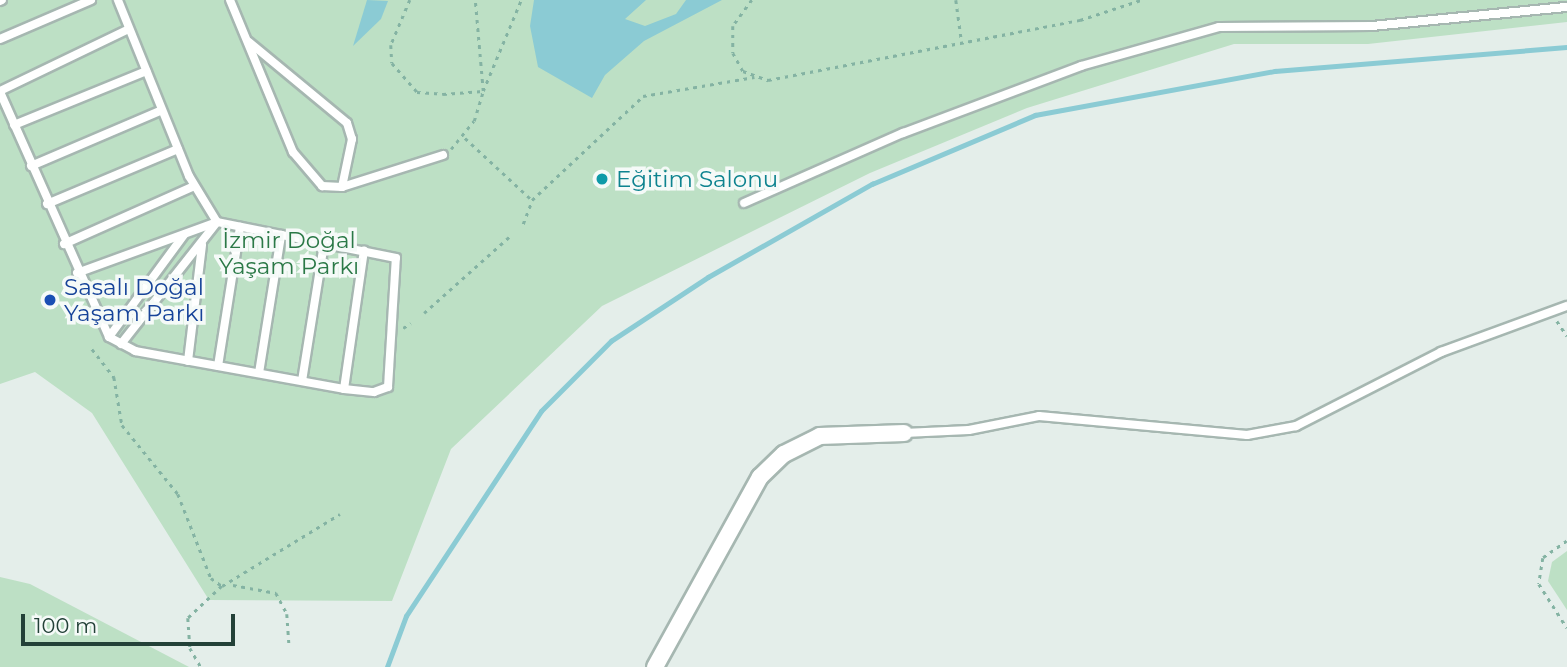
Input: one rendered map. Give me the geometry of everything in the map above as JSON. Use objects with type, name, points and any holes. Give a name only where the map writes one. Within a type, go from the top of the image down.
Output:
[{"type":"street","points":[[654,667],[768,469],[820,436],[904,433]]},
{"type":"lane","points":[[0,39],[91,0]]},
{"type":"lane","points":[[118,0],[194,186],[217,222]]},
{"type":"lane","points":[[230,0],[293,152],[323,186],[342,187],[443,155]]},
{"type":"lane","points":[[744,203],[903,133],[1081,65],[1219,27],[1372,26],[1567,7]]},
{"type":"lane","points":[[76,273],[217,222],[396,258],[394,372],[388,387],[374,392],[344,389],[188,361],[121,344],[109,337],[76,273],[0,92],[130,29]]},
{"type":"lane","points":[[249,42],[347,123],[352,139],[342,187]]},
{"type":"lane","points":[[14,125],[146,71]]},
{"type":"lane","points":[[31,166],[162,110]]},
{"type":"lane","points":[[47,204],[178,149]]},
{"type":"lane","points":[[64,244],[194,186]]},
{"type":"lane","points":[[121,344],[217,222]]},
{"type":"lane","points":[[218,366],[240,227]]},
{"type":"lane","points":[[109,337],[186,234]]},
{"type":"lane","points":[[259,373],[281,235]]},
{"type":"lane","points":[[188,361],[202,243]]},
{"type":"lane","points":[[302,381],[324,243]]},
{"type":"lane","points":[[344,389],[365,250]]},
{"type":"lane","points":[[904,433],[969,430],[1039,416],[1247,435],[1296,426],[1441,352],[1550,309],[1567,306]]},
{"type":"path","points":[[410,0],[391,45],[403,83],[417,92],[483,90]]},
{"type":"path","points":[[475,0],[483,90]]},
{"type":"path","points":[[443,155],[465,138],[521,0]]},
{"type":"path","points":[[752,0],[733,26],[733,53],[754,78]]},
{"type":"path","points":[[956,0],[962,44]]},
{"type":"path","points":[[523,224],[532,200],[643,96],[962,44],[1141,0]]},
{"type":"path","points":[[465,138],[532,200]]},
{"type":"path","points":[[424,313],[509,237]]},
{"type":"path","points":[[1550,309],[1567,336]]},
{"type":"path","points":[[92,349],[114,377],[122,425],[168,478],[211,578],[222,586]]},
{"type":"path","points":[[233,585],[340,514]]},
{"type":"path","points":[[1567,541],[1543,558],[1539,584],[1567,628]]},
{"type":"path","points":[[201,667],[190,648],[188,618],[222,586],[233,585],[276,593],[287,614],[289,644]]},
{"type":"green space","name":"İzmir Doğal Yaşam Parkı","points":[[0,0],[1567,0],[1567,22],[1368,44],[1234,44],[1027,108],[870,173],[602,306],[451,449],[392,601],[209,600],[92,413],[35,372],[0,384]]},
{"type":"green space","points":[[1567,551],[1567,610],[1548,581],[1552,562]]},
{"type":"green space","points":[[0,577],[30,584],[189,667],[0,667]]},
{"type":"water","points":[[367,0],[388,1],[381,19],[353,46]]},
{"type":"water","points":[[534,0],[646,0],[625,19],[645,26],[676,14],[686,0],[722,0],[644,41],[605,75],[592,98],[538,67],[530,26]]},
{"type":"waterway","points":[[387,667],[406,616],[541,411],[611,341],[708,277],[872,184],[1035,115],[1275,71],[1567,47]]},
{"type":"place","name":"Eğitim Salonu","points":[[602,179]]},
{"type":"place","name":"Sasalı Doğal Yaşam Parkı","points":[[50,300]]}]
